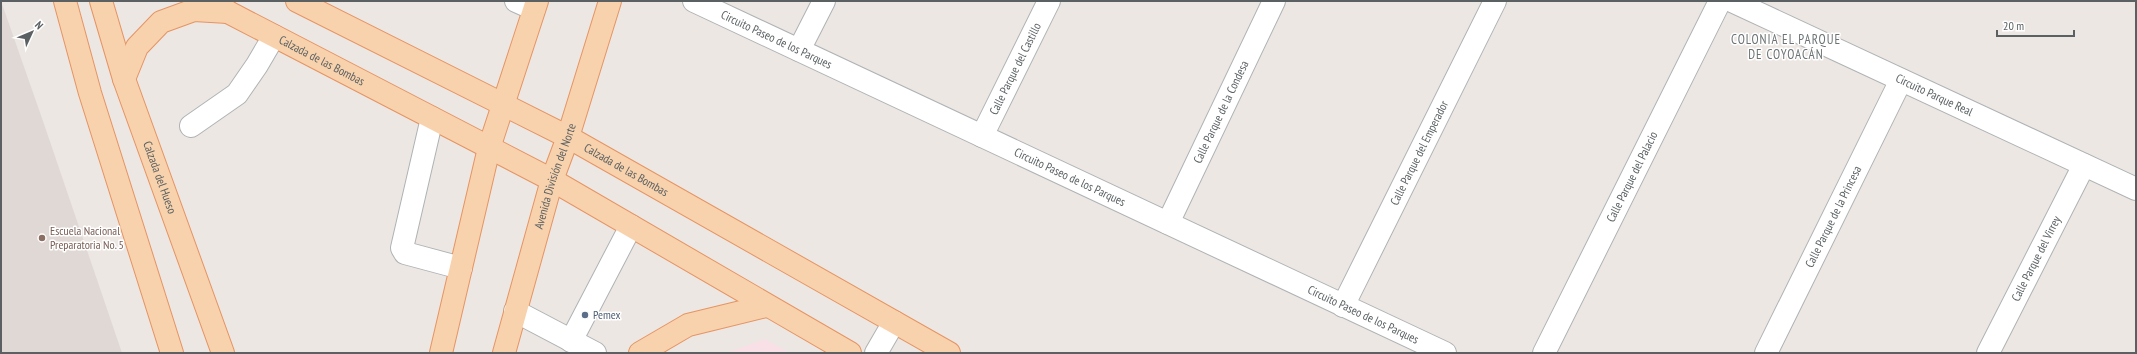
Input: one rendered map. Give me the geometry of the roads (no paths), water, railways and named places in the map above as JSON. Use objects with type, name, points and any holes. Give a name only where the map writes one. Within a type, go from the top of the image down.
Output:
[{"type":"main road","points":[[65,1],[90,93],[172,353]]},
{"type":"main road","name":"Calzada del Hueso","points":[[102,1],[124,79],[223,353]]},
{"type":"main road","name":"Calzada de las Bombas","points":[[297,1],[568,137],[948,353]]},
{"type":"main road","name":"Avenida División del Norte","points":[[504,353],[552,180],[568,137],[610,1]]},
{"type":"main road","points":[[441,353],[489,148],[504,106],[529,4]]},
{"type":"main road","points":[[124,79],[137,47],[161,22],[194,10],[220,6]]},
{"type":"main road","name":"Calzada de las Bombas","points":[[220,6],[274,36],[552,180],[766,306],[850,353]]},
{"type":"main road","points":[[640,353],[688,325],[766,306]]},
{"type":"street","name":"Circuito Paseo de los Parques","points":[[694,1],[1445,353]]},
{"type":"street","points":[[799,50],[824,1]]},
{"type":"street","name":"Calle Parque del Castillo","points":[[982,136],[1048,1]]},
{"type":"street","name":"Calle Parque de la Condesa","points":[[1168,223],[1274,1]]},
{"type":"street","name":"Calle Parque del Emperador","points":[[1344,306],[1495,1]]},
{"type":"street","name":"Calle Parque del Palacio","points":[[1544,353],[1720,1]]},
{"type":"street","name":"Circuito Parque Real","points":[[1732,1],[2136,189]]},
{"type":"street","points":[[191,126],[237,94],[257,65],[274,36]]},
{"type":"street","name":"Calle Parque de la Princesa","points":[[1766,353],[1901,80]]},
{"type":"street","points":[[432,118],[402,248],[405,253],[461,268]]},
{"type":"street","name":"Calle Parque del Virrey","points":[[1988,353],[2084,165]]},
{"type":"street","points":[[571,341],[630,226]]},
{"type":"street","points":[[515,311],[595,353]]},
{"type":"street","points":[[876,353],[894,322]]},
{"type":"place","name":"Escuela Nacional Preparatoria No. 5","points":[[42,238]]},
{"type":"place","name":"Pemex","points":[[585,315]]},
{"type":"district","name":"COLONIA EL PARQUE DE COYOACÁN","points":[[1786,46]]}]
